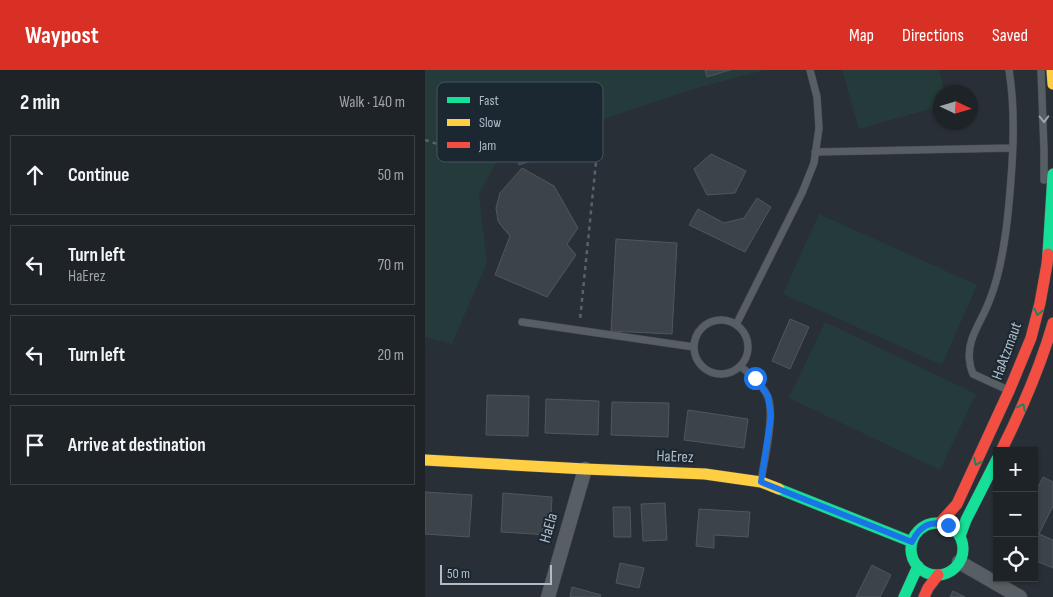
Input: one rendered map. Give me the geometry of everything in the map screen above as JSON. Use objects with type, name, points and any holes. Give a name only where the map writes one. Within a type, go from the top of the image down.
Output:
[{"type":"street","points":[[1052,70],[1053,84]]},
{"type":"street","name":"HaAtzmaut","points":[[940,523],[957,504],[1031,338],[1047,264],[1053,174]]},
{"type":"street","points":[[1003,447],[1027,398],[1047,346],[1053,323]]},
{"type":"street","name":"HaErez","points":[[425,460],[705,474],[761,482],[912,542]]},
{"type":"street","points":[[960,536],[993,467]]},
{"type":"street","name":"HaEla","points":[[548,597],[585,469]]},
{"type":"street","points":[[940,523],[948,525],[960,536],[963,550],[959,562],[946,573],[931,574],[918,566],[913,559],[912,542],[915,535],[926,525],[940,523]]},
{"type":"street","points":[[959,562],[1020,597]]},
{"type":"street","points":[[904,597],[918,566]]},
{"type":"street","points":[[924,597],[938,575]]},
{"type":"lane","points":[[736,325],[814,163],[819,128],[817,97],[810,70]]},
{"type":"lane","points":[[1009,70],[1013,148],[1005,236],[999,272],[990,300],[973,336],[969,352],[969,363],[973,374],[1009,391]]},
{"type":"lane","points":[[1041,70],[1044,141],[1043,192]]},
{"type":"lane","points":[[815,152],[1013,148]]},
{"type":"lane","points":[[1043,212],[1047,264]]},
{"type":"lane","points":[[722,320],[736,325],[745,336],[747,344],[745,359],[740,366],[729,373],[714,374],[702,367],[695,354],[694,347],[695,340],[702,328],[715,321],[722,320]]},
{"type":"lane","points":[[523,322],[694,347]]},
{"type":"lane","points":[[740,366],[755,378],[768,396],[771,416],[761,482]]},
{"type":"path","points":[[425,140],[437,144]]},
{"type":"path","points":[[579,331],[596,162]]},
{"type":"green space","points":[[425,70],[765,70],[697,88],[603,119],[603,82],[437,82],[437,162],[497,162],[479,194],[487,263],[452,344],[425,337]]},
{"type":"green space","points":[[842,70],[939,70],[943,85],[933,85],[933,108],[859,129]]},
{"type":"green space","points":[[819,214],[977,285],[942,365],[783,294]]},
{"type":"green space","points":[[825,322],[976,394],[940,470],[789,398]]},
{"type":"building","points":[[705,70],[730,70],[707,77]]},
{"type":"building","points":[[711,154],[746,171],[735,193],[707,195],[694,169]]},
{"type":"building","points":[[522,168],[554,186],[578,228],[567,244],[576,255],[547,297],[495,275],[510,236],[498,221],[496,208],[500,193]]},
{"type":"building","points":[[757,198],[771,207],[745,252],[689,225],[698,209],[724,223],[744,218]]},
{"type":"building","points":[[616,239],[677,243],[672,334],[611,331]]},
{"type":"building","points":[[790,319],[809,327],[790,369],[772,361]]},
{"type":"building","points":[[487,395],[529,396],[528,436],[486,435]]},
{"type":"building","points":[[546,399],[599,401],[598,435],[545,433]]},
{"type":"building","points":[[612,402],[669,403],[668,437],[611,435]]},
{"type":"building","points":[[688,410],[748,419],[744,448],[684,440]]},
{"type":"building","points":[[1043,477],[1053,482],[1053,506],[1039,534],[1053,540],[1053,568],[1038,562],[1038,487]]},
{"type":"building","points":[[425,492],[472,495],[469,537],[425,534]]},
{"type":"building","points":[[503,493],[552,497],[550,535],[501,532]]},
{"type":"building","points":[[665,503],[667,540],[643,541],[641,504]]},
{"type":"building","points":[[613,507],[630,507],[631,537],[614,537]]},
{"type":"building","points":[[699,509],[750,512],[748,537],[714,535],[714,548],[696,546]]},
{"type":"building","points":[[620,563],[644,568],[639,588],[616,583]]},
{"type":"building","points":[[872,565],[891,575],[880,597],[856,597]]},
{"type":"building","points":[[572,587],[601,595],[600,597],[570,597]]},
{"type":"building","points":[[953,591],[965,597],[950,597]]},
{"type":"traffic: fast","points":[[1048,254],[1053,174]]},
{"type":"traffic: fast","points":[[960,536],[993,467]]},
{"type":"traffic: fast","points":[[779,489],[912,542]]},
{"type":"traffic: fast","points":[[937,523],[947,525],[955,531],[961,539],[963,549],[961,559],[955,567],[947,573],[937,575],[927,573],[919,567],[913,559],[911,549],[913,539],[919,531],[927,525],[937,523]]},
{"type":"traffic: fast","points":[[904,597],[918,566]]},
{"type":"traffic: slow","points":[[1052,70],[1053,84]]},
{"type":"traffic: slow","points":[[425,460],[705,474],[761,482],[779,489]]},
{"type":"traffic: jam","points":[[940,523],[957,504],[1031,338],[1040,303],[1048,254]]},
{"type":"traffic: jam","points":[[1003,447],[1030,388],[1053,323]]},
{"type":"traffic: jam","points":[[924,597],[938,575]]},
{"type":"route","points":[[755,378],[768,396],[771,416],[761,482],[912,542],[915,535],[926,525],[933,523],[948,525]]}]
